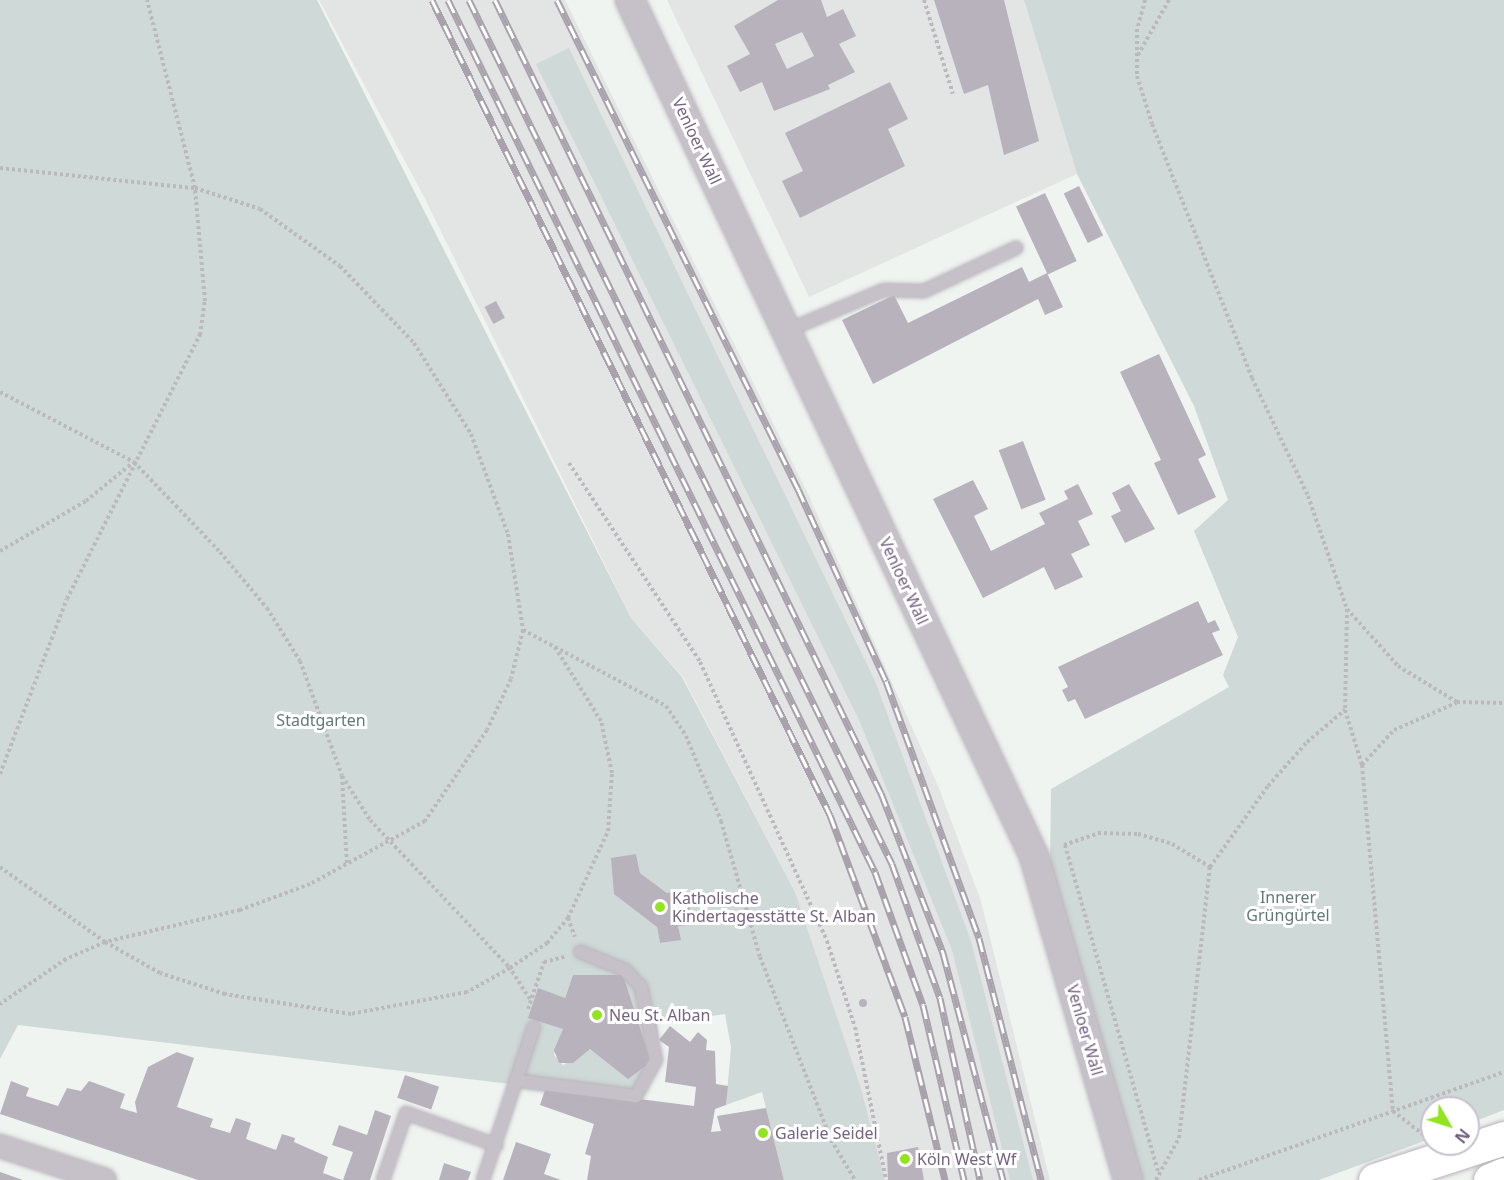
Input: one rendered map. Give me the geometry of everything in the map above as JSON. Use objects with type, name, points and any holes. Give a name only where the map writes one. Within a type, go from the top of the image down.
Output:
[{"type":"main road","points":[[1394,1178],[1504,1138]]},
{"type":"main road","points":[[1490,1180],[1504,1174]]},
{"type":"street","name":"Venloer Wall","points":[[630,0],[1034,856],[1128,1180]]},
{"type":"street","points":[[0,1146],[105,1180]]},
{"type":"lane","points":[[786,331],[884,291],[924,291],[1016,248]]},
{"type":"lane","points":[[520,1081],[636,1096],[656,1060],[641,987],[625,970],[581,952]]},
{"type":"lane","points":[[483,1180],[520,1081],[534,1027]]},
{"type":"lane","points":[[383,1180],[406,1113],[496,1145]]},
{"type":"path","points":[[0,774],[33,678],[134,462],[200,335],[205,301],[195,188],[147,0]]},
{"type":"path","points":[[924,0],[953,94]]},
{"type":"path","points":[[1145,0],[1137,76],[1152,124],[1252,378],[1308,496],[1347,609],[1346,710],[1362,765],[1393,1111],[1420,1131]]},
{"type":"path","points":[[1138,56],[1169,0]]},
{"type":"path","points":[[0,168],[195,188],[260,209],[307,240],[368,292],[414,343],[471,434],[494,489],[508,534],[523,630],[511,679],[454,785],[425,821],[392,843],[347,866],[240,910],[105,942],[66,959],[0,1004]]},
{"type":"path","points":[[0,392],[134,462],[267,608],[300,661],[342,776],[370,820],[510,968],[530,999]]},
{"type":"path","points":[[0,551],[86,501],[134,462]]},
{"type":"path","points":[[569,463],[700,662],[827,941],[855,1027],[886,1180]]},
{"type":"path","points":[[1347,609],[1398,666],[1457,702]]},
{"type":"path","points":[[523,630],[666,706],[686,736],[722,821],[760,957],[831,1140],[855,1180]]},
{"type":"path","points":[[0,867],[105,942],[160,973],[225,994],[351,1014],[467,992],[510,968],[547,943],[568,918],[608,831],[612,773],[601,722],[555,646]]},
{"type":"path","points":[[1362,765],[1394,730],[1457,702],[1504,703]]},
{"type":"path","points":[[1156,1180],[1179,1138],[1210,867],[1268,786],[1307,742],[1346,710]]},
{"type":"path","points":[[342,776],[347,866]]},
{"type":"path","points":[[1034,856],[1098,833],[1138,834],[1172,844],[1210,867]]},
{"type":"path","points":[[1065,845],[1159,1172]]},
{"type":"path","points":[[534,1027],[525,1020],[543,962],[581,952]]},
{"type":"path","points":[[1199,1180],[1504,1072]]},
{"type":"shaded area","points":[[319,0],[565,0],[809,496],[939,788],[981,901],[1050,1180],[885,1180],[861,1088],[795,892],[683,677],[631,618],[423,195]]},
{"type":"shaded area","points":[[667,0],[1024,0],[1077,174],[809,297]]},
{"type":"green space","name":"Stadtgarten","points":[[0,0],[317,0],[631,618],[682,677],[795,892],[861,1088],[885,1180],[784,1180],[762,1092],[726,1105],[731,1047],[725,1014],[657,1024],[659,1058],[636,1099],[18,1025],[0,1059]],"holes":[[[636,854],[640,873],[667,893],[686,890],[693,925],[678,926],[680,940],[660,943],[657,927],[612,859]],[[573,975],[623,975],[638,1024],[597,1054],[590,1049],[563,1065],[554,1055],[563,1029],[556,1023]]]},
{"type":"green space","name":"Innerer Grüngürtel","points":[[1024,0],[1504,0],[1504,1110],[1480,1119],[1480,1096],[1420,1096],[1420,1142],[1319,1180],[1140,1180],[1050,863],[1051,789],[1229,687],[1223,675],[1238,637],[1194,531],[1228,500],[1194,406],[1077,174]]},
{"type":"green space","points":[[569,48],[875,681],[971,941],[1033,1180],[1010,1180],[952,950],[859,720],[536,64]]},
{"type":"building","points":[[778,0],[821,0],[827,17],[843,9],[856,36],[839,44],[855,72],[828,85],[830,89],[774,111],[762,82],[740,92],[727,66],[750,54],[734,26]],"holes":[[[802,32],[814,56],[787,69],[775,44]]]},
{"type":"building","points":[[934,0],[1004,0],[1039,141],[1004,155],[988,85],[964,94]]},
{"type":"building","points":[[890,82],[908,119],[888,129],[905,166],[800,218],[782,181],[803,171],[785,133]]},
{"type":"building","points":[[1079,186],[1103,235],[1088,243],[1064,193]]},
{"type":"building","points":[[1045,193],[1077,261],[1048,274],[1016,207]]},
{"type":"building","points":[[1022,267],[1029,282],[1047,273],[1063,307],[1045,315],[1038,299],[873,384],[842,320],[894,295],[908,323]]},
{"type":"building","points":[[496,301],[505,318],[493,324],[485,307]]},
{"type":"building","points":[[1159,354],[1206,455],[1198,459],[1216,497],[1178,515],[1154,463],[1161,460],[1120,372]]},
{"type":"building","points":[[1023,441],[1046,500],[1021,509],[999,450]]},
{"type":"building","points":[[973,480],[988,509],[974,516],[991,551],[1045,524],[1039,513],[1068,499],[1064,491],[1078,484],[1093,514],[1078,521],[1090,545],[1071,554],[1083,577],[1055,590],[1044,567],[983,598],[933,499]]},
{"type":"building","points":[[1129,484],[1155,529],[1125,543],[1111,516],[1121,511],[1112,493]]},
{"type":"building","points":[[1198,601],[1208,623],[1215,620],[1220,630],[1212,633],[1223,655],[1085,719],[1075,699],[1068,702],[1062,690],[1068,687],[1058,667]]},
{"type":"building","name":"Katholische Kindertagesstätte St. Alban","points":[[636,854],[640,873],[667,893],[686,889],[693,925],[678,926],[681,940],[660,943],[657,927],[614,894],[611,858]]},
{"type":"building","name":"Neu St. Alban","points":[[573,975],[623,975],[651,1062],[628,1079],[590,1049],[573,1063],[559,1063],[554,1050],[563,1029],[528,1018],[538,988],[565,998]]},
{"type":"building","points":[[863,999],[867,1003],[863,1007],[859,1003]]},
{"type":"building","points":[[670,1026],[690,1042],[698,1032],[707,1040],[706,1050],[715,1051],[716,1084],[728,1086],[726,1105],[715,1109],[711,1132],[721,1131],[717,1116],[766,1108],[784,1180],[587,1180],[591,1156],[585,1154],[594,1124],[540,1105],[546,1087],[694,1106],[696,1087],[665,1082],[669,1047],[659,1040]]},
{"type":"building","points":[[177,1052],[194,1058],[177,1107],[213,1119],[210,1127],[230,1133],[236,1118],[251,1123],[246,1139],[276,1150],[282,1134],[295,1138],[294,1142],[328,1157],[323,1173],[342,1180],[198,1180],[0,1114],[11,1081],[29,1088],[26,1096],[58,1106],[67,1088],[81,1091],[89,1081],[125,1094],[120,1108],[137,1113],[135,1102],[148,1067]]},
{"type":"building","points":[[405,1075],[439,1087],[431,1109],[397,1098]]},
{"type":"building","points":[[375,1110],[391,1116],[370,1180],[343,1180],[353,1152],[332,1145],[339,1125],[367,1135]]},
{"type":"building","points":[[516,1142],[551,1154],[544,1174],[561,1180],[503,1180]]},
{"type":"building","name":"Köln West Wf","points":[[918,1147],[924,1180],[888,1180],[887,1153]]},
{"type":"building","points":[[444,1163],[471,1172],[468,1180],[439,1180]]},
{"type":"building","points":[[0,1172],[23,1180],[0,1180]]},
{"type":"railway","points":[[432,0],[830,815],[905,1017],[945,1180]]},
{"type":"railway","points":[[448,0],[875,872],[923,1005],[964,1180]]},
{"type":"railway","points":[[469,0],[892,864],[940,998],[980,1180]]},
{"type":"railway","points":[[495,0],[881,793],[943,953],[1003,1180]]},
{"type":"railway","points":[[557,0],[798,489],[886,681],[979,938],[1041,1180]]},
{"type":"place","name":"Katholische Kindertagesstätte St. Alban","points":[[660,907]]},
{"type":"place","name":"Neu St. Alban","points":[[597,1015]]},
{"type":"place","name":"Galerie Seidel","points":[[763,1133]]},
{"type":"place","name":"Köln West Wf","points":[[905,1159]]}]
